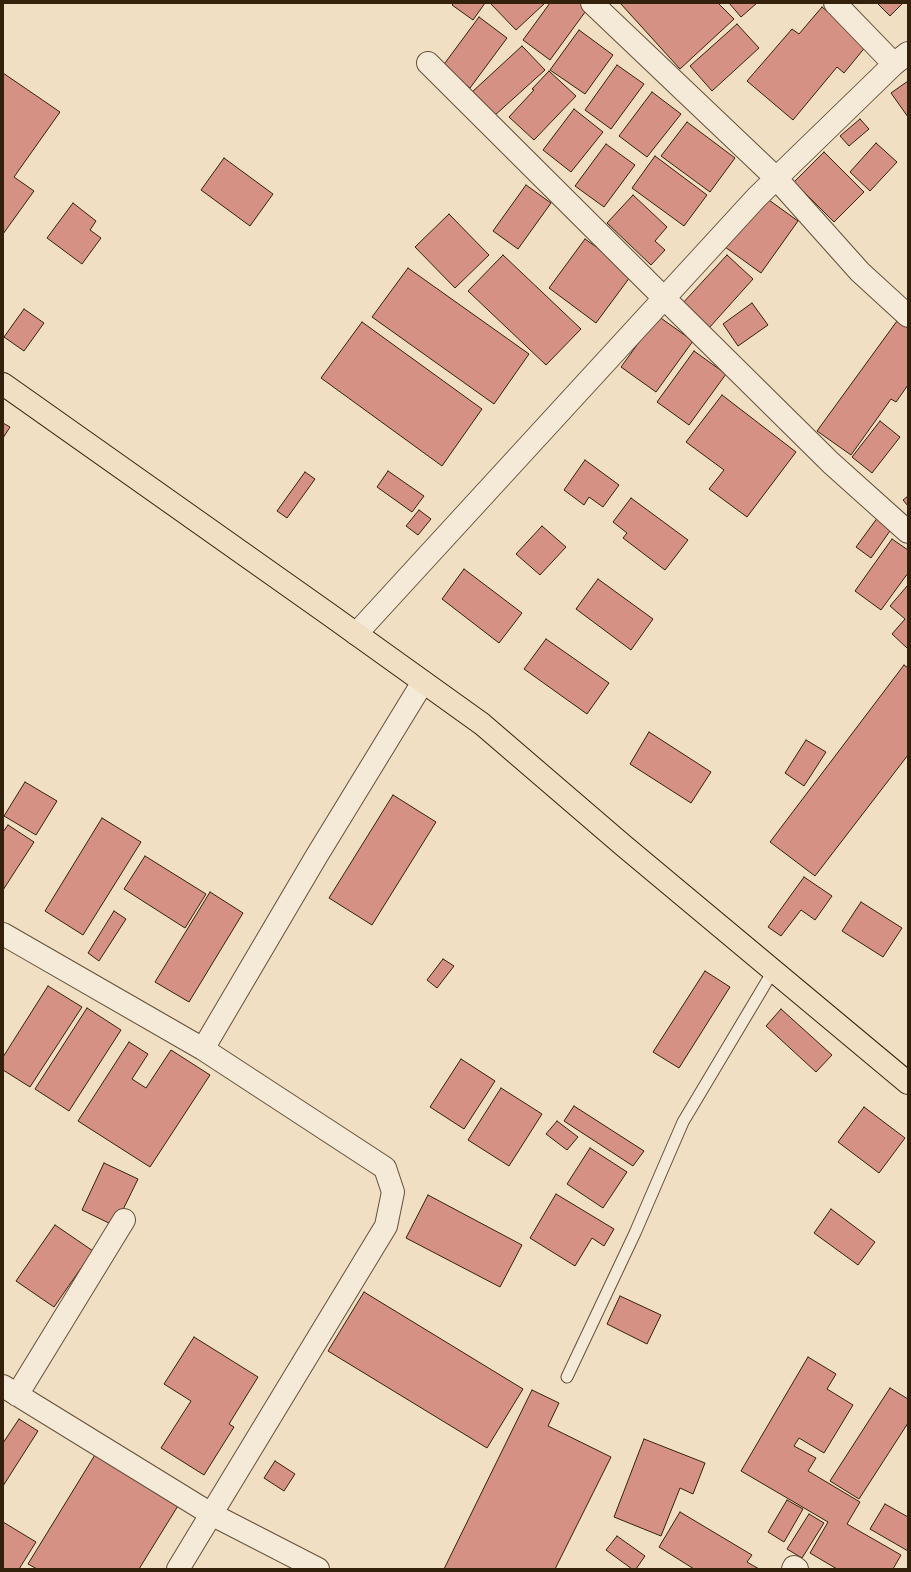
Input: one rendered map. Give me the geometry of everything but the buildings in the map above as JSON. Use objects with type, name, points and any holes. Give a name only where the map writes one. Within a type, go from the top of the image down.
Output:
[{"type":"main road","points":[[3,384],[482,724],[630,851],[908,1083]]},
{"type":"street","points":[[592,3],[776,178],[860,272],[908,316]]},
{"type":"street","points":[[356,634],[776,178],[901,58],[835,3]]},
{"type":"street","points":[[428,63],[831,462],[908,532]]},
{"type":"street","points":[[203,1049],[316,857],[423,682]]},
{"type":"street","points":[[3,934],[203,1049],[385,1168],[392,1192],[386,1226],[178,1569]]},
{"type":"street","points":[[124,1220],[10,1390],[211,1514],[318,1569]]},
{"type":"street","points":[[793,1569],[794,1567],[797,1569]]},
{"type":"lane","points":[[567,1377],[635,1233],[683,1122],[773,971]]}]
